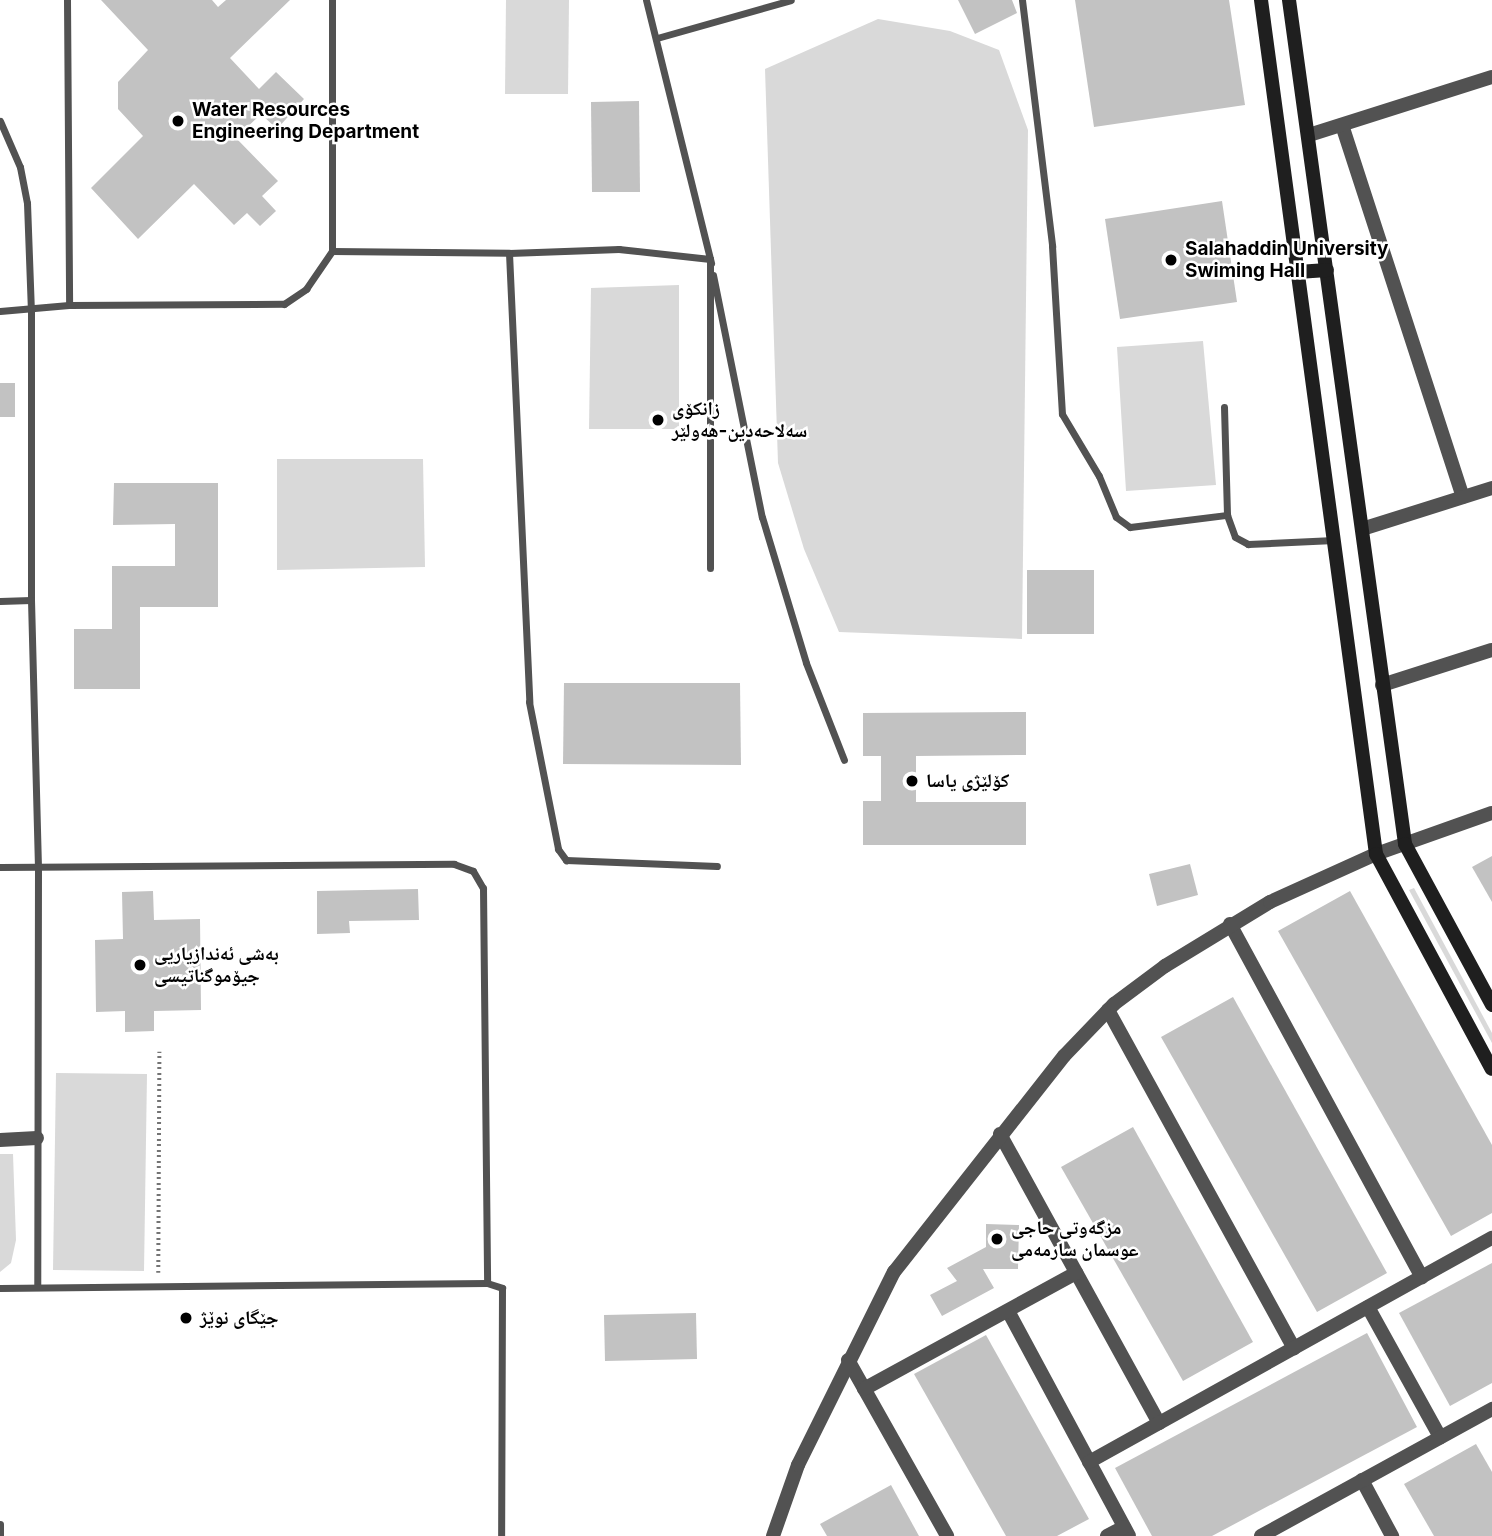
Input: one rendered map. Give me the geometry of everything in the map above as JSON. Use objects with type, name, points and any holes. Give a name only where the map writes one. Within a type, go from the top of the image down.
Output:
[{"type":"street","points":[[1261,0],[1376,854],[1492,1069]]},
{"type":"street","points":[[1289,0],[1405,844],[1492,1005]]},
{"type":"street","points":[[1309,135],[1491,82]]},
{"type":"street","points":[[1342,125],[1463,497]]},
{"type":"street","points":[[1298,272],[1327,270]]},
{"type":"street","points":[[1362,529],[1492,488]]},
{"type":"street","points":[[1382,685],[1492,650]]},
{"type":"street","points":[[773,1536],[798,1465],[894,1272],[1000,1134],[1108,1010],[1165,965],[1230,925],[1376,854],[1492,813]]},
{"type":"street","points":[[1230,925],[1422,1277]]},
{"type":"street","points":[[1108,1010],[1294,1348]]},
{"type":"street","points":[[1000,1134],[1159,1423]]},
{"type":"street","points":[[0,1140],[37,1138]]},
{"type":"street","points":[[1089,1462],[1492,1238]]},
{"type":"street","points":[[864,1389],[1076,1273]]},
{"type":"street","points":[[1368,1307],[1440,1437]]},
{"type":"street","points":[[1008,1311],[1127,1531],[1107,1536]]},
{"type":"street","points":[[848,1360],[947,1536]]},
{"type":"street","points":[[1261,1536],[1492,1409]]},
{"type":"street","points":[[1362,1480],[1392,1536]]},
{"type":"lane","points":[[67,0],[69,305]]},
{"type":"lane","points":[[0,312],[31,312],[69,305],[284,304],[306,289],[331,251],[332,0]]},
{"type":"lane","points":[[646,0],[710,259],[762,517],[806,663],[844,760]]},
{"type":"lane","points":[[657,38],[792,0]]},
{"type":"lane","points":[[1022,0],[1052,246],[1062,414],[1099,476],[1116,517],[1130,527],[1227,515]]},
{"type":"lane","points":[[0,121],[20,167],[27,203],[31,312],[31,600],[38,867],[37,1287]]},
{"type":"lane","points":[[331,251],[509,253],[619,249],[710,259]]},
{"type":"lane","points":[[509,253],[529,702],[558,849],[566,860],[717,866]]},
{"type":"lane","points":[[710,259],[710,568]]},
{"type":"lane","points":[[1224,407],[1227,515],[1236,537],[1248,544],[1334,540]]},
{"type":"lane","points":[[0,601],[31,600]]},
{"type":"lane","points":[[0,867],[454,864],[473,871],[483,888],[487,1283]]},
{"type":"lane","points":[[0,1288],[487,1283],[502,1289],[501,1536]]},
{"type":"lane","points":[[0,1524],[1,1536]]},
{"type":"path","points":[[158,1286],[159,1052]]},
{"type":"shaded area","points":[[506,0],[569,0],[568,94],[505,94]]},
{"type":"shaded area","points":[[878,19],[950,31],[999,50],[1028,130],[1022,639],[839,632],[804,549],[778,463],[765,69]]},
{"type":"shaded area","points":[[679,285],[679,429],[589,429],[591,288]]},
{"type":"shaded area","points":[[1203,341],[1216,485],[1126,491],[1117,347]]},
{"type":"shaded area","points":[[277,459],[423,459],[425,567],[277,570]]},
{"type":"shaded area","points":[[1414,888],[1492,1033],[1492,1043],[1409,890]]},
{"type":"shaded area","points":[[56,1073],[147,1074],[144,1271],[53,1270]]},
{"type":"shaded area","points":[[0,1154],[13,1154],[16,1240],[11,1263],[0,1272]]},
{"type":"building","name":"Water Resources Engineering Department","points":[[101,0],[212,0],[218,7],[226,0],[290,0],[230,58],[259,89],[276,72],[304,99],[277,129],[261,114],[236,138],[278,181],[262,196],[276,211],[260,226],[247,213],[234,225],[194,184],[138,239],[91,188],[143,136],[118,109],[118,82],[148,50]]},
{"type":"building","points":[[958,0],[1012,0],[1017,13],[975,34]]},
{"type":"building","points":[[1075,0],[1229,0],[1245,105],[1094,127]]},
{"type":"building","points":[[639,101],[640,192],[592,192],[591,102]]},
{"type":"building","name":"Salahaddin University Swiming Hall","points":[[1222,201],[1237,302],[1120,319],[1105,219]]},
{"type":"building","points":[[0,383],[15,383],[15,417],[0,417]]},
{"type":"building","points":[[114,483],[218,483],[218,607],[140,607],[140,689],[74,689],[74,629],[112,629],[112,566],[175,566],[175,524],[113,525]]},
{"type":"building","points":[[1027,570],[1094,570],[1094,634],[1027,634]]},
{"type":"building","points":[[564,683],[740,683],[741,765],[563,764]]},
{"type":"building","points":[[1026,712],[1026,755],[916,756],[916,802],[1026,802],[1026,845],[863,845],[863,801],[881,801],[881,756],[863,756],[863,713]]},
{"type":"building","points":[[1492,856],[1492,902],[1472,867]]},
{"type":"building","points":[[1190,864],[1198,895],[1157,906],[1149,874]]},
{"type":"building","points":[[418,889],[419,920],[349,921],[350,933],[317,934],[317,891]]},
{"type":"building","points":[[153,891],[154,920],[200,919],[201,1010],[154,1011],[154,1031],[125,1032],[125,1011],[96,1012],[95,940],[123,939],[122,892]]},
{"type":"building","points":[[1350,891],[1492,1145],[1492,1213],[1451,1236],[1278,931]]},
{"type":"building","points":[[1233,997],[1387,1273],[1317,1312],[1161,1037]]},
{"type":"building","points":[[1133,1127],[1253,1342],[1183,1381],[1061,1167]]},
{"type":"building","points":[[986,1224],[1019,1225],[1018,1269],[983,1269],[994,1288],[942,1316],[930,1295],[957,1281],[947,1268],[986,1247]]},
{"type":"building","points":[[1492,1263],[1492,1383],[1450,1406],[1399,1313]]},
{"type":"building","points":[[696,1313],[697,1359],[605,1361],[604,1315]]},
{"type":"building","points":[[1367,1333],[1417,1427],[1212,1536],[1152,1536],[1115,1468]]},
{"type":"building","points":[[986,1335],[1089,1519],[1057,1536],[1006,1536],[914,1374]]},
{"type":"building","points":[[1476,1444],[1492,1472],[1492,1536],[1434,1536],[1404,1484]]},
{"type":"building","points":[[891,1485],[919,1536],[827,1536],[820,1524]]},
{"type":"place","name":"Water Resources Engineering Department","points":[[178,121]]},
{"type":"place","name":"Salahaddin University Swiming Hall","points":[[1171,260]]},
{"type":"place","name":"زانکۆی سەلاحەدین-هەولێر","points":[[658,420]]},
{"type":"place","name":"کۆلێژی یاسا","points":[[912,781]]},
{"type":"place","name":"بەشی ئەندازیاریی جیۆموگناتیسی","points":[[140,965]]},
{"type":"place","name":"مزگەوتی حاجی عوسمان سارمەمی","points":[[997,1239]]},
{"type":"place","name":"جێگای نوێژ","points":[[186,1318]]}]
